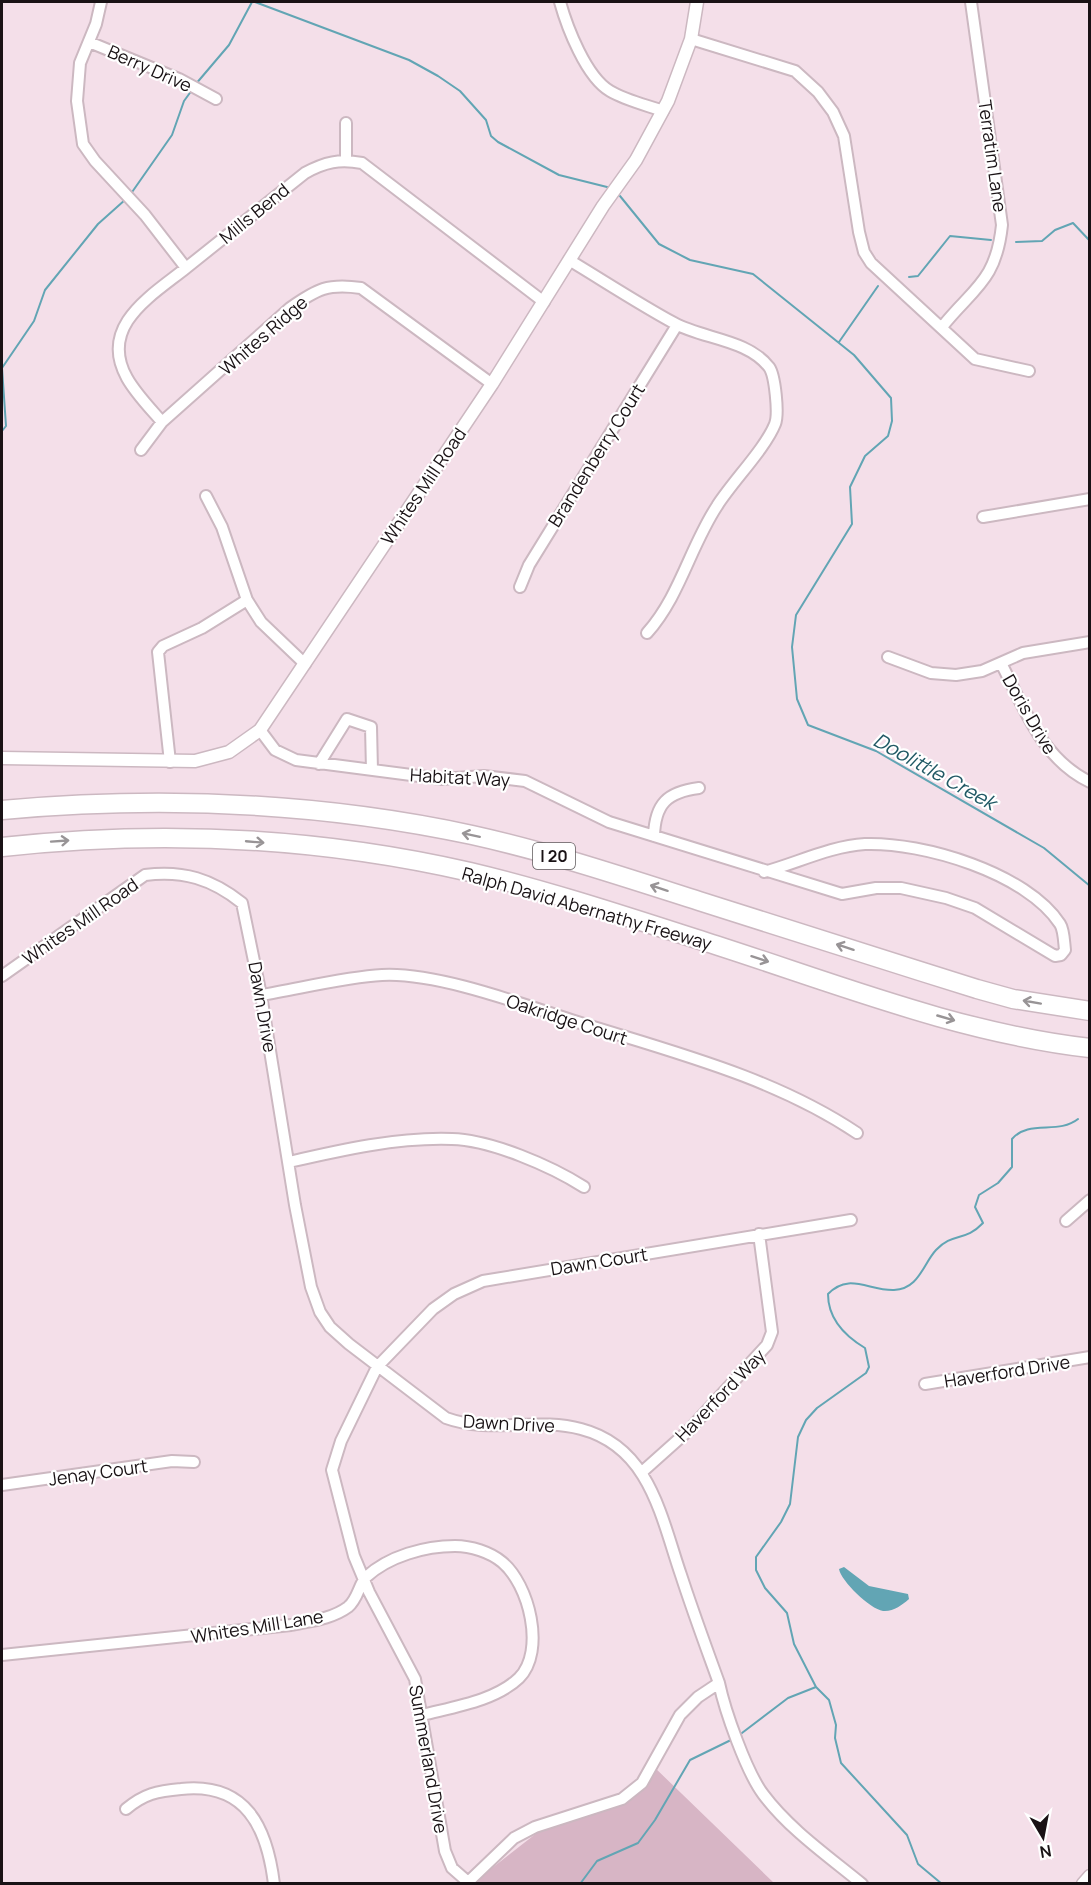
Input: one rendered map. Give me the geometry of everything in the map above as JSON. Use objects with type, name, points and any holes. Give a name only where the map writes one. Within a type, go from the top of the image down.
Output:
[{"type":"highway","name":"Ralph David Abernathy Freeway","points":[[2,810],[96,804],[197,803],[321,811],[431,827],[577,862],[977,989],[1013,999],[1089,1011]]},
{"type":"highway","name":"Ralph David Abernathy Freeway","points":[[2,847],[83,840],[184,838],[299,846],[420,862],[532,888],[958,1022],[1033,1039],[1089,1048]]},
{"type":"street","name":"Berry Drive","points":[[101,2],[89,42],[179,79],[216,99]]},
{"type":"street","points":[[560,2],[565,19],[590,73],[609,90],[663,111]]},
{"type":"street","name":"Whites Mill Road","points":[[2,758],[170,762],[213,758],[241,746],[260,730],[492,384],[603,206],[636,160],[663,111],[690,39],[697,2]]},
{"type":"street","name":"Terratim Lane","points":[[942,327],[954,312],[974,295],[988,274],[998,250],[1002,225],[971,2]]},
{"type":"street","points":[[690,39],[795,71],[818,92],[833,112],[846,142],[864,252],[897,289],[975,359],[1029,371]]},
{"type":"street","points":[[89,42],[80,63],[78,80],[77,101],[83,144],[95,161],[145,215],[186,268],[132,312],[120,337],[119,354],[123,370],[133,388],[162,422]]},
{"type":"street","points":[[346,123],[346,160],[362,162],[544,302]]},
{"type":"street","name":"Mills Bend","points":[[186,268],[305,173],[327,162],[346,160]]},
{"type":"street","points":[[569,260],[677,325],[724,340],[770,367],[777,401],[776,423],[716,507],[663,615],[647,633]]},
{"type":"street","name":"Whites Ridge","points":[[141,450],[162,422],[290,309],[310,294],[339,285],[361,288],[492,384]]},
{"type":"street","name":"Brandenberry Court","points":[[520,587],[529,565],[677,325]]},
{"type":"street","points":[[206,496],[222,527],[247,600],[261,622],[305,664]]},
{"type":"street","points":[[983,517],[1089,499]]},
{"type":"street","points":[[170,762],[158,651],[162,646],[202,628],[247,600]]},
{"type":"street","points":[[888,657],[931,673],[956,675],[982,671],[1023,653],[1089,642]]},
{"type":"street","name":"Doris Drive","points":[[1001,663],[1043,744],[1059,764],[1089,782]]},
{"type":"street","points":[[320,764],[347,719],[371,727],[372,770]]},
{"type":"street","name":"Habitat Way","points":[[260,730],[275,750],[285,755],[320,764],[442,778],[483,776],[525,781],[609,822],[764,872],[842,894],[876,888],[901,888],[946,898],[984,912],[1055,956],[1061,955],[1065,950],[1062,926],[1044,905],[1016,884],[943,856],[908,848],[865,844],[824,851],[808,859],[764,872]]},
{"type":"street","points":[[654,836],[658,810],[667,799],[683,790],[699,788]]},
{"type":"street","name":"Whites Mill Road","points":[[2,976],[145,875],[173,873],[198,877],[214,883],[228,893]]},
{"type":"street","name":"Dawn Drive","points":[[228,893],[244,906],[310,1287],[320,1312],[330,1327],[377,1368],[446,1418],[464,1424],[551,1424],[582,1429],[609,1440],[628,1455],[654,1491],[719,1683],[724,1705],[763,1794],[794,1827],[862,1884]]},
{"type":"street","name":"Oakridge Court","points":[[261,995],[381,975],[429,980],[506,999],[759,1081],[838,1120],[857,1133]]},
{"type":"street","points":[[289,1162],[417,1139],[454,1138],[477,1142],[554,1168],[584,1187]]},
{"type":"street","points":[[1066,1221],[1089,1200]]},
{"type":"street","name":"Dawn Court","points":[[377,1368],[433,1309],[454,1294],[483,1281],[851,1220]]},
{"type":"street","name":"Haverford Way","points":[[642,1472],[689,1430],[767,1345],[772,1332],[759,1234]]},
{"type":"street","name":"Haverford Drive","points":[[925,1384],[1089,1357]]},
{"type":"street","name":"Summerland Drive","points":[[377,1368],[341,1441],[332,1470],[354,1556],[410,1666],[422,1715],[445,1851],[452,1868],[467,1883]]},
{"type":"street","name":"Jenay Court","points":[[2,1485],[172,1461],[194,1462]]},
{"type":"street","name":"Whites Mill Lane","points":[[2,1655],[291,1625],[328,1617],[348,1607],[357,1596],[364,1579],[398,1557],[420,1550],[458,1546],[482,1551],[501,1561],[518,1584],[532,1628],[534,1645],[532,1658],[521,1676],[510,1686],[481,1699],[422,1715]]},
{"type":"street","points":[[467,1883],[514,1838],[535,1827],[622,1799],[642,1783],[680,1715],[698,1696],[719,1683]]},
{"type":"street","points":[[126,1809],[143,1795],[190,1788],[215,1788],[242,1804],[255,1819],[269,1851],[274,1884]]},
{"type":"street","points":[[1083,1884],[1089,1876]]},
{"type":"shaded area","points":[[651,1764],[774,1883],[456,1884],[483,1875],[547,1825],[614,1806]]},
{"type":"water","points":[[844,1567],[869,1586],[908,1594],[909,1599],[890,1610],[877,1609],[850,1587],[839,1569]]},
{"type":"waterway","points":[[195,85],[229,45],[252,2]]},
{"type":"waterway","name":"Doolittle Creek","points":[[255,2],[409,60],[460,91],[486,120],[491,136],[498,142],[559,175],[607,187]]},
{"type":"waterway","points":[[130,195],[172,135],[184,101],[192,90]]},
{"type":"waterway","name":"Doolittle Creek","points":[[620,196],[659,244],[690,260],[753,274],[854,355],[891,398],[892,421],[888,436],[865,456],[850,487],[852,524],[796,615],[792,647],[797,699],[808,725],[876,751],[1044,848],[1090,886]]},
{"type":"waterway","points":[[2,431],[6,426],[2,368],[34,321],[45,290],[98,224],[126,199]]},
{"type":"waterway","points":[[1016,242],[1042,241],[1055,230],[1073,223],[1090,241]]},
{"type":"waterway","points":[[909,277],[918,276],[950,236],[991,240]]},
{"type":"waterway","points":[[839,342],[878,286]]},
{"type":"waterway","name":"Doolittle Creek","points":[[942,1884],[918,1864],[907,1835],[841,1763],[835,1738],[836,1725],[829,1700],[816,1687],[794,1644],[787,1613],[765,1588],[756,1570],[756,1557],[781,1522],[790,1504],[798,1437],[806,1420],[817,1408],[866,1373],[869,1367],[865,1348],[851,1338],[834,1318],[828,1294],[844,1284],[852,1283],[894,1290],[902,1289],[915,1281],[931,1256],[942,1244],[970,1233],[983,1223],[975,1207],[979,1195],[998,1183],[1012,1167],[1012,1139],[1027,1130],[1062,1126],[1078,1119]]},
{"type":"waterway","points":[[738,1736],[788,1698],[816,1687]]},
{"type":"waterway","points":[[580,1884],[597,1861],[638,1843],[655,1820],[690,1760],[733,1739]]}]
